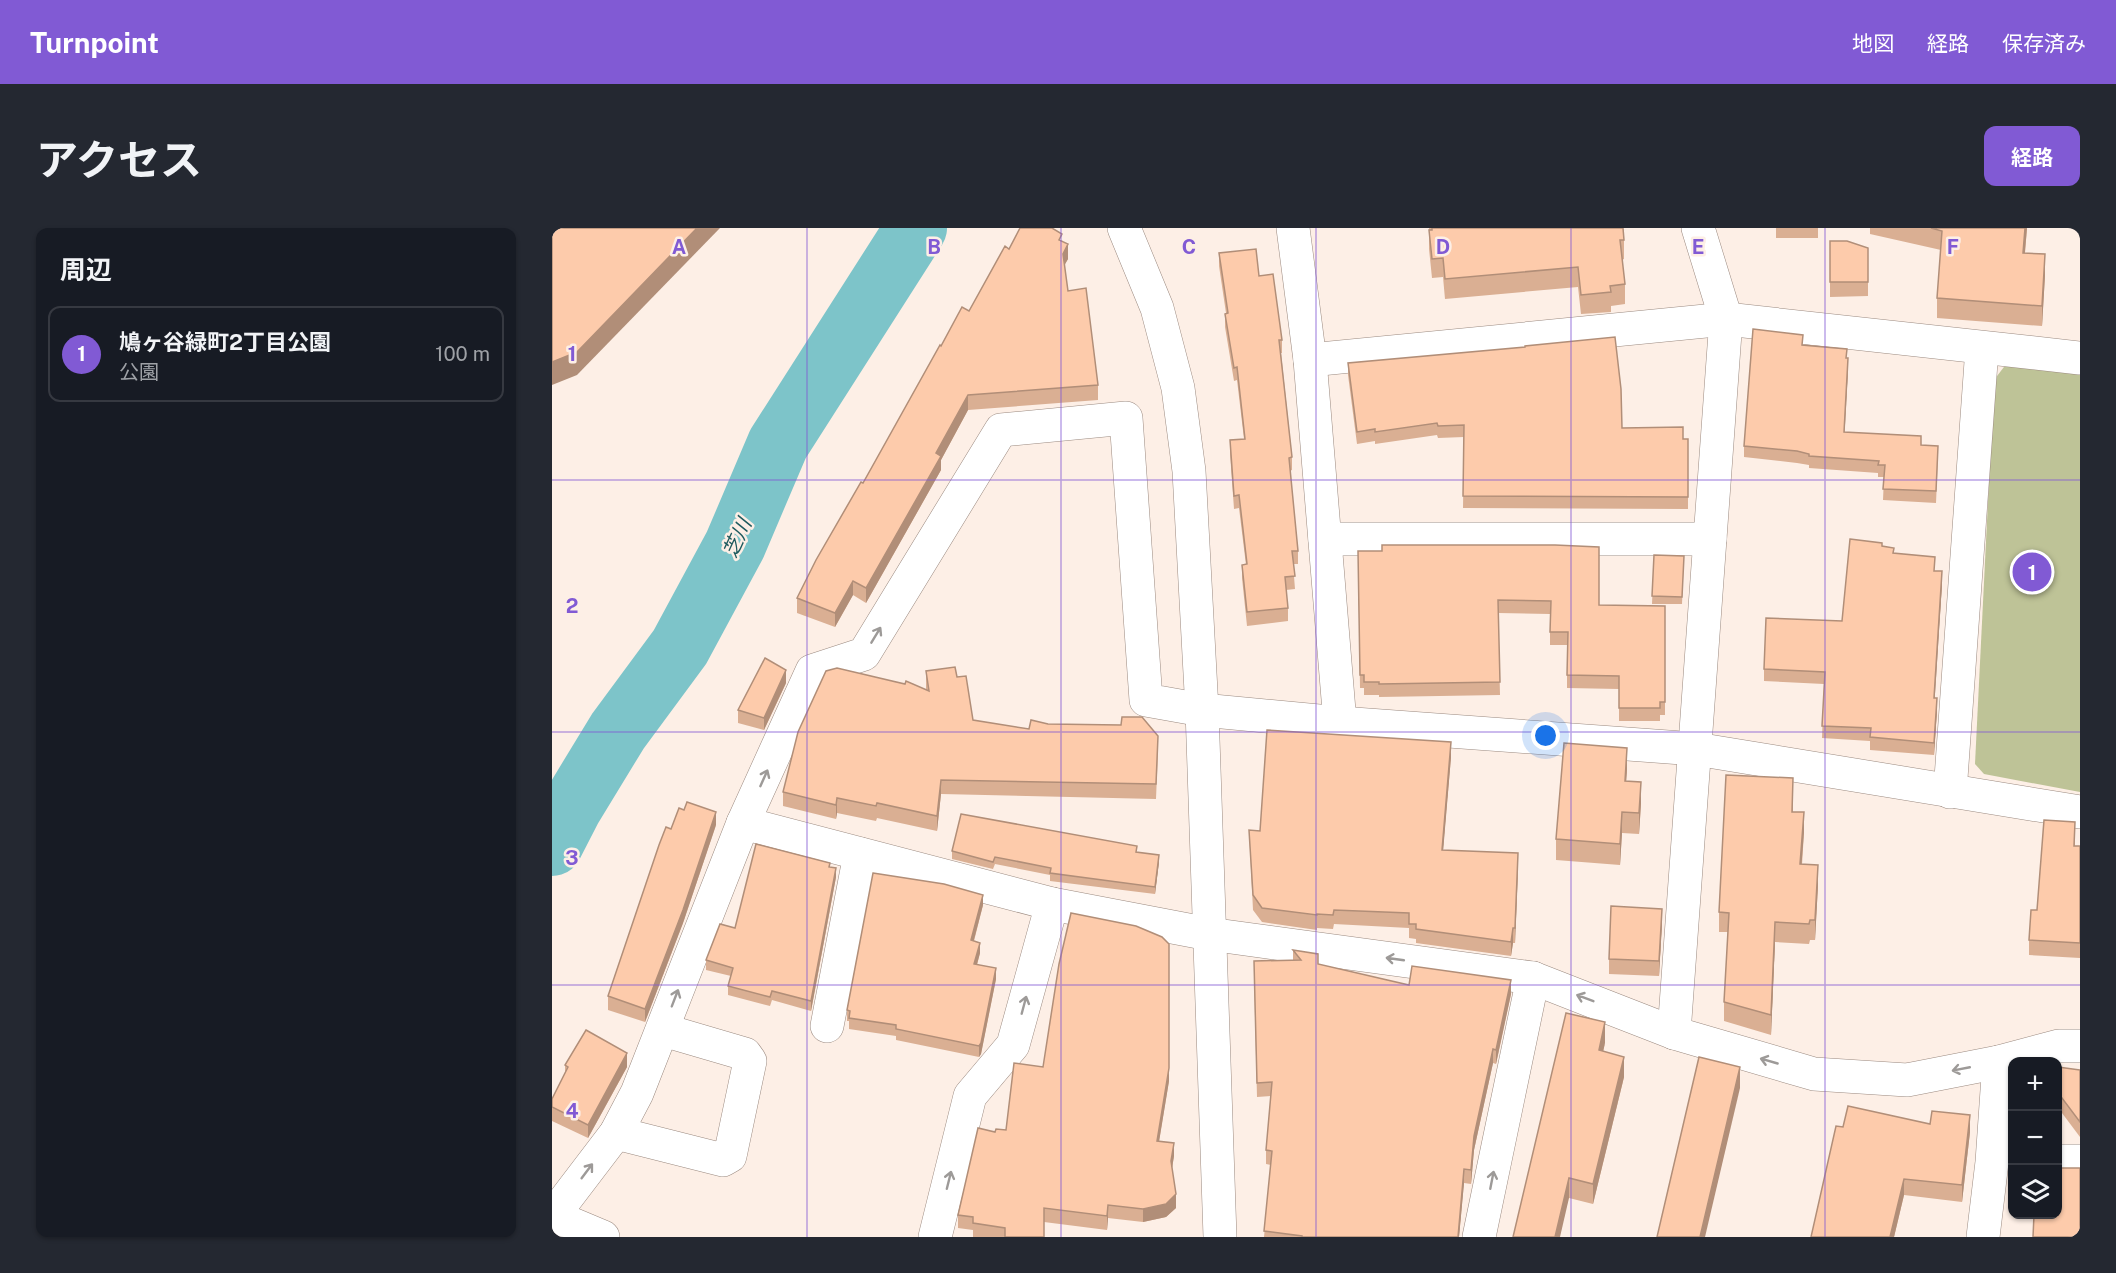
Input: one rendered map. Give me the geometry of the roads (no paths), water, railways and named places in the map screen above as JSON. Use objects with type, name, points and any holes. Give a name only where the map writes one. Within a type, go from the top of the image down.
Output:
[{"type":"street","points":[[1124,228],[1157,308],[1178,388],[1189,471],[1202,710],[1220,1237]]},
{"type":"street","points":[[1293,228],[1310,360],[1340,723]]},
{"type":"street","points":[[1674,1033],[1726,319],[1698,228]]},
{"type":"street","points":[[1310,360],[1726,319],[2080,358]]},
{"type":"street","points":[[1950,792],[1982,348]]},
{"type":"street","points":[[603,1237],[552,1217],[616,1133],[637,1092],[743,823],[812,671],[864,654],[1001,430],[1126,418],[1146,700],[1202,710],[1340,723],[1696,749],[2080,812]]},
{"type":"street","points":[[1325,539],[1710,539]]},
{"type":"street","points":[[743,823],[1052,904],[1209,934],[1533,978],[1674,1033],[1814,1074],[1907,1080],[1999,1062],[2059,1046],[2080,1046]]},
{"type":"street","points":[[827,1026],[860,854]]},
{"type":"street","points":[[935,1237],[970,1096],[1013,1045],[1052,904]]},
{"type":"street","points":[[1479,1237],[1533,978]]},
{"type":"street","points":[[616,1133],[723,1160],[730,1156],[750,1061],[745,1054],[663,1030]]},
{"type":"street","points":[[1983,1237],[2002,1162],[1999,1062]]},
{"type":"street","points":[[2062,1161],[2080,1161]]},
{"type":"waterway","name":"芝川","points":[[552,845],[571,808],[618,731],[680,647],[735,545],[778,444],[916,228]]},
{"type":"place","name":"鳩ヶ谷緑町2丁目公園","points":[[2032,572]]}]
